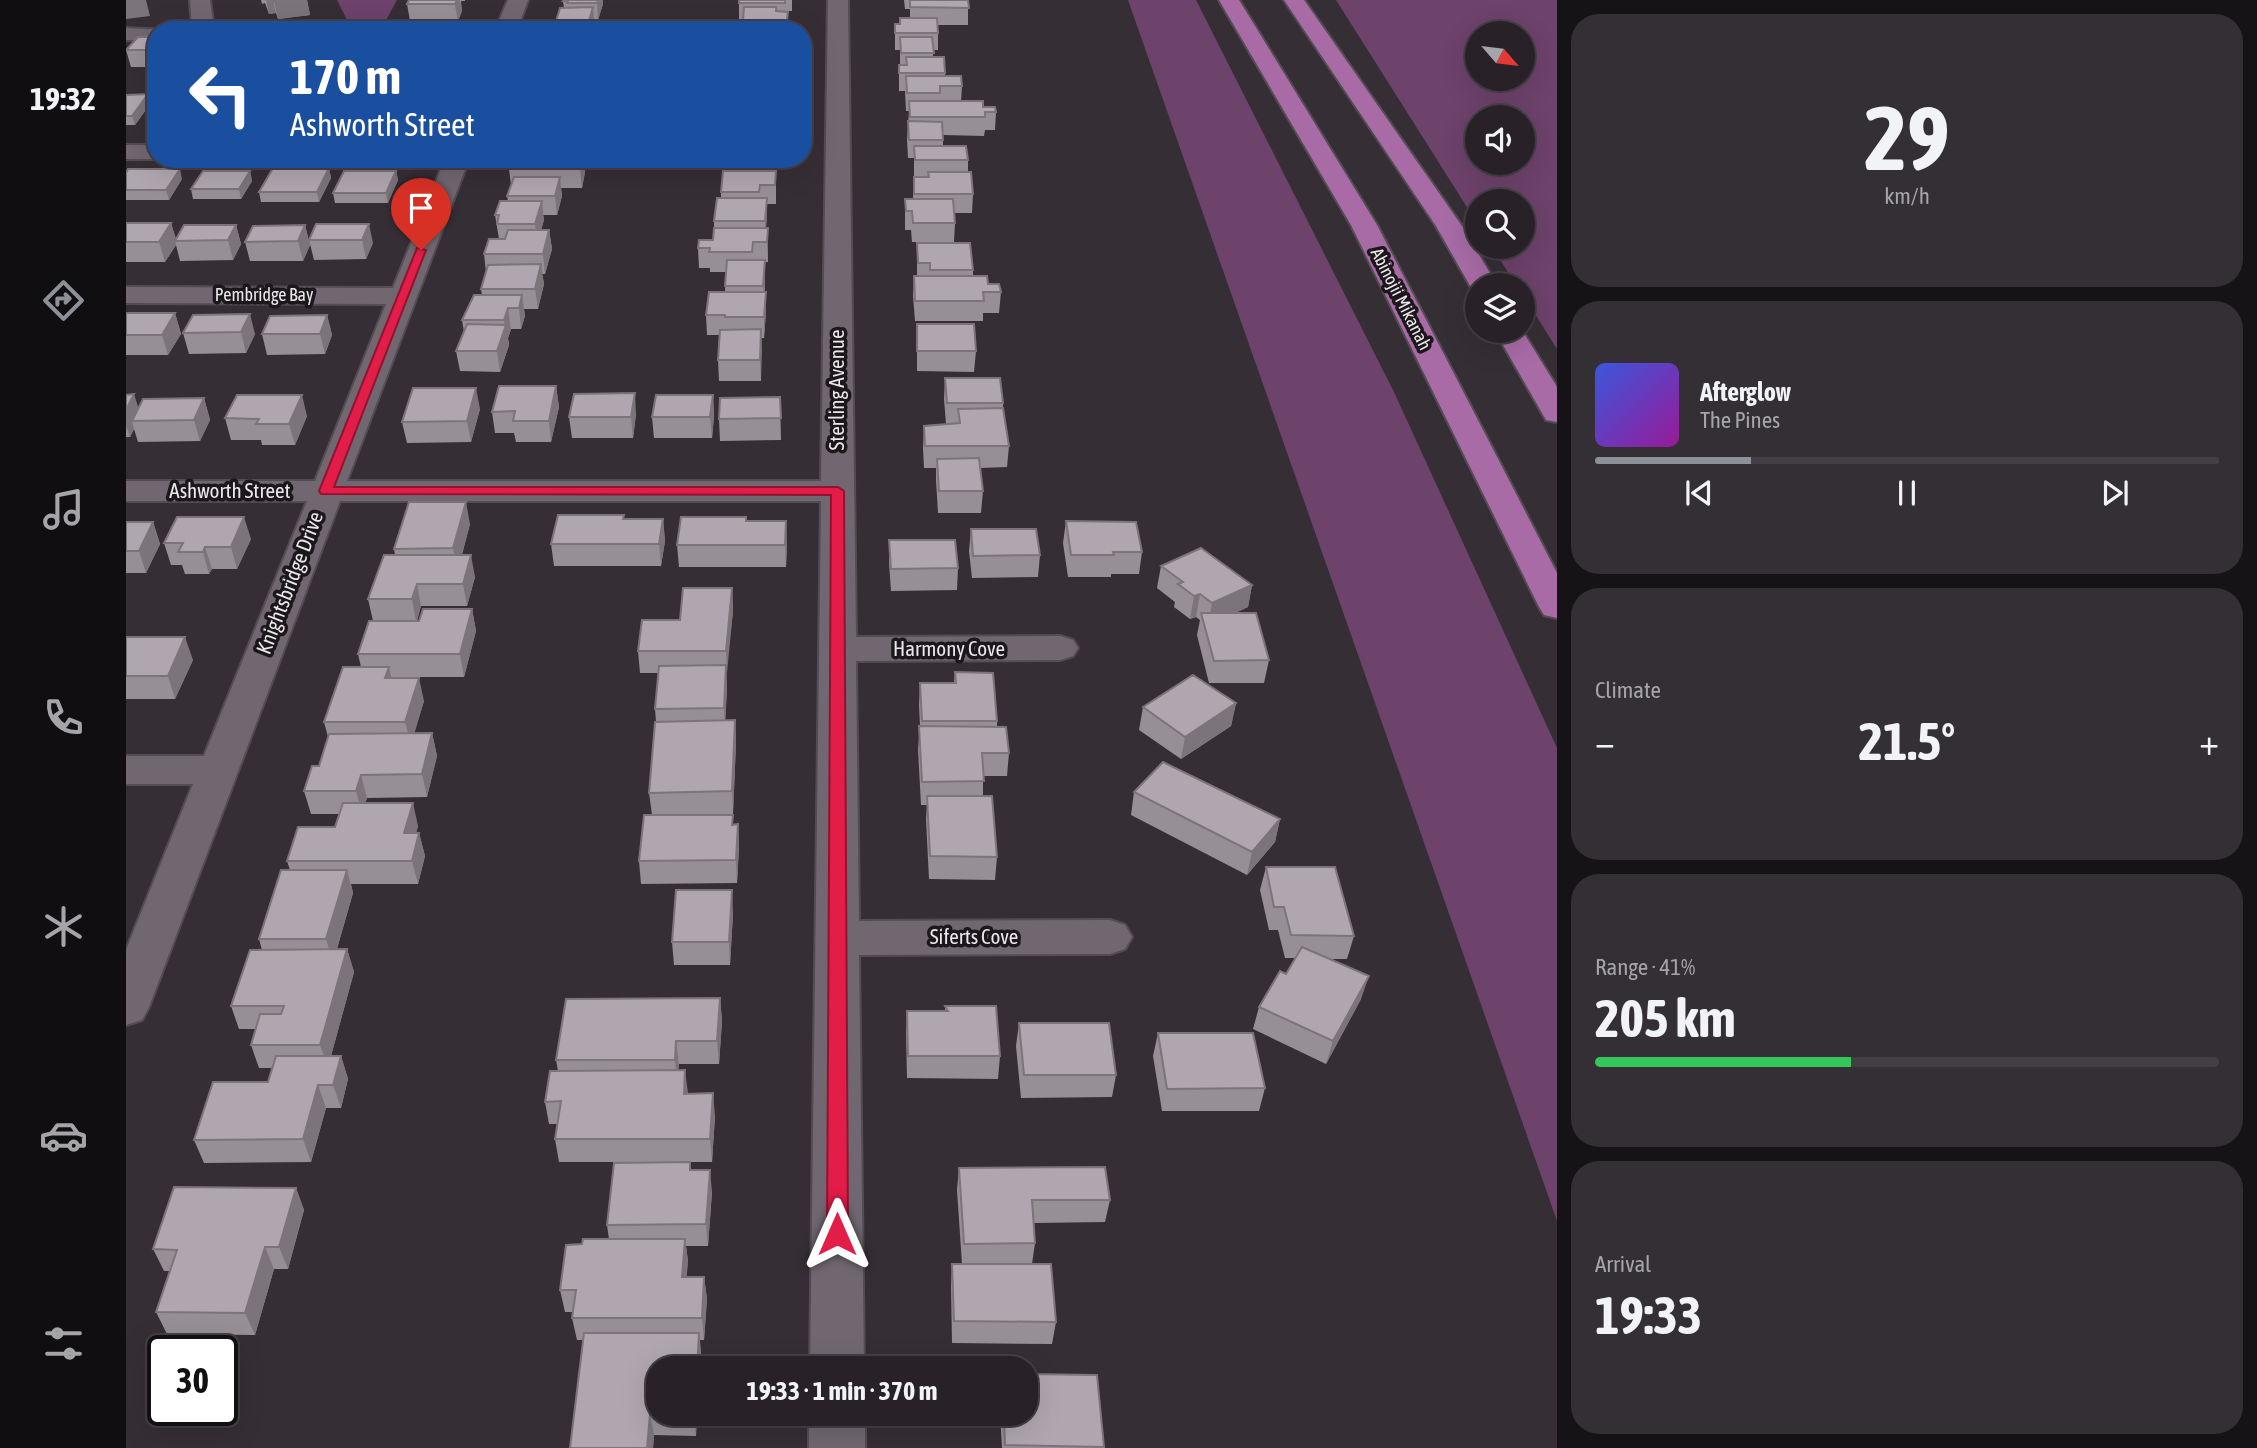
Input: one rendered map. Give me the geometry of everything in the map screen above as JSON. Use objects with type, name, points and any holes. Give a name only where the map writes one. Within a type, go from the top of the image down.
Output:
[{"type":"main road","name":"Abinojii Mikanah","points":[[1229,0],[1364,225],[1557,607]]},
{"type":"main road","points":[[1294,0],[1449,226],[1476,273]]},
{"type":"main road","points":[[1516,343],[1557,413]]},
{"type":"street","points":[[200,0],[203,21]]},
{"type":"street","points":[[510,21],[518,0]]},
{"type":"street","name":"Sterling Avenue","points":[[837,1356],[838,0]]},
{"type":"street","points":[[126,34],[147,34]]},
{"type":"street","points":[[126,152],[147,152]]},
{"type":"street","name":"Knightsbridge Drive","points":[[126,1007],[453,168]]},
{"type":"street","name":"Pembridge Bay","points":[[126,295],[403,296]]},
{"type":"street","name":"Ashworth Street","points":[[126,491],[838,491]]},
{"type":"street","name":"Harmony Cove","points":[[838,649],[1060,648]]},
{"type":"street","points":[[126,770],[218,770]]},
{"type":"street","name":"Siferts Cove","points":[[838,938],[1110,937]]},
{"type":"street","points":[[837,1426],[837,1448]]},
{"type":"shaded area","points":[[337,0],[397,0],[386,21],[348,21]]},
{"type":"shaded area","points":[[1128,0],[1196,0],[1394,392],[1557,748],[1557,1221]]},
{"type":"shaded area","points":[[1336,0],[1557,0],[1557,349],[1535,314],[1535,273],[1508,273],[1500,259],[1535,259],[1535,189],[1465,189],[1465,204]]},
{"type":"building","points":[[409,0],[457,0],[455,4],[407,4]]},
{"type":"building","points":[[564,0],[598,0],[597,3],[567,3],[568,1]]},
{"type":"building","points":[[739,0],[785,0],[785,3],[739,3]]},
{"type":"building","points":[[910,0],[968,0],[969,8],[910,7]]},
{"type":"building","points":[[593,7],[589,21],[556,21],[560,8]]},
{"type":"building","points":[[744,7],[776,7],[776,11],[788,12],[787,20],[743,20]]},
{"type":"building","points":[[900,18],[937,18],[938,33],[895,33],[895,24],[900,24]]},
{"type":"building","points":[[138,37],[147,37],[147,50],[126,50]]},
{"type":"building","points":[[900,37],[932,37],[934,53],[901,53]]},
{"type":"building","points":[[906,57],[944,57],[945,73],[899,73],[899,65],[907,65]]},
{"type":"building","points":[[906,76],[961,76],[962,86],[940,86],[940,93],[907,93]]},
{"type":"building","points":[[147,94],[132,116],[126,116],[126,95]]},
{"type":"building","points":[[909,101],[983,101],[983,107],[995,107],[996,112],[985,112],[985,117],[910,117]]},
{"type":"building","points":[[908,121],[942,122],[943,140],[909,140]]},
{"type":"building","points":[[914,146],[966,146],[968,160],[915,160]]},
{"type":"building","points":[[273,168],[329,168],[317,192],[259,192]]},
{"type":"building","points":[[509,168],[580,168],[580,169]]},
{"type":"building","points":[[727,168],[775,168],[775,169]]},
{"type":"building","points":[[128,169],[180,169],[166,190],[126,190]]},
{"type":"building","points":[[203,171],[250,171],[239,189],[191,189]]},
{"type":"building","points":[[344,171],[396,171],[386,193],[333,193]]},
{"type":"building","points":[[723,171],[776,171],[775,185],[760,185],[759,192],[721,192]]},
{"type":"building","points":[[928,172],[971,172],[973,194],[914,194],[914,177],[929,177]]},
{"type":"building","points":[[514,177],[560,177],[555,196],[507,196]]},
{"type":"building","points":[[717,198],[767,198],[765,221],[714,221]]},
{"type":"building","points":[[905,199],[953,199],[955,223],[913,223],[912,211],[906,211]]},
{"type":"building","points":[[500,201],[542,201],[535,224],[497,224],[499,215],[495,215]]},
{"type":"building","points":[[126,223],[171,223],[159,242],[126,242]]},
{"type":"building","points":[[316,224],[369,224],[362,240],[309,240]]},
{"type":"building","points":[[184,225],[236,225],[228,240],[175,241]]},
{"type":"building","points":[[305,225],[298,241],[245,242],[253,226]]},
{"type":"building","points":[[714,228],[768,228],[767,242],[753,242],[752,252],[709,252],[710,248],[698,248],[699,240],[713,240]]},
{"type":"building","points":[[508,230],[549,230],[543,254],[484,254],[489,239],[505,239]]},
{"type":"building","points":[[917,243],[970,243],[973,270],[930,270],[930,263],[918,263]]},
{"type":"building","points":[[727,260],[765,260],[763,286],[725,286]]},
{"type":"building","points":[[541,264],[535,289],[481,289],[488,265]]},
{"type":"building","points":[[914,276],[987,276],[988,284],[999,284],[1001,292],[983,292],[984,301],[915,301]]},
{"type":"building","points":[[709,292],[766,292],[764,317],[706,315]]},
{"type":"building","points":[[474,295],[522,295],[519,308],[508,308],[504,320],[462,320]]},
{"type":"building","points":[[126,313],[175,313],[162,335],[126,335]]},
{"type":"building","points":[[250,314],[241,332],[183,333],[193,315]]},
{"type":"building","points":[[327,315],[320,334],[262,334],[270,316]]},
{"type":"building","points":[[467,324],[506,325],[497,351],[456,351]]},
{"type":"building","points":[[917,324],[974,324],[976,351],[917,351]]},
{"type":"building","points":[[761,329],[760,360],[718,360],[720,330]]},
{"type":"building","points":[[945,378],[1000,378],[1003,403],[947,403]]},
{"type":"building","points":[[499,386],[556,386],[549,421],[513,421],[515,411],[492,412]]},
{"type":"building","points":[[413,388],[476,388],[467,421],[402,422]]},
{"type":"building","points":[[635,393],[631,417],[569,417],[574,394]]},
{"type":"building","points":[[134,394],[126,410],[126,395]]},
{"type":"building","points":[[237,395],[302,395],[289,424],[256,424],[259,419],[225,418]]},
{"type":"building","points":[[656,395],[713,395],[710,417],[652,417]]},
{"type":"building","points":[[780,397],[781,418],[719,419],[720,398]]},
{"type":"building","points":[[204,398],[194,420],[132,421],[143,399]]},
{"type":"building","points":[[1003,408],[1009,446],[925,446],[924,426],[960,423],[958,409]]},
{"type":"building","points":[[979,458],[983,491],[939,491],[937,459]]},
{"type":"building","points":[[409,502],[466,502],[453,548],[394,549]]},
{"type":"building","points":[[558,515],[624,515],[623,519],[663,519],[659,544],[551,544]]},
{"type":"building","points":[[177,517],[244,517],[231,547],[205,547],[203,552],[178,552],[183,543],[164,543]]},
{"type":"building","points":[[681,517],[746,517],[746,521],[786,521],[785,545],[677,545]]},
{"type":"building","points":[[1066,521],[1136,522],[1142,552],[1071,555]]},
{"type":"building","points":[[126,522],[153,522],[139,551],[126,551]]},
{"type":"building","points":[[971,529],[1036,529],[1040,555],[973,556]]},
{"type":"building","points":[[889,540],[955,540],[958,568],[891,569]]},
{"type":"building","points":[[1201,548],[1252,585],[1212,603],[1200,594],[1194,596],[1178,584],[1183,582],[1161,566]]},
{"type":"building","points":[[384,555],[471,555],[463,584],[417,584],[412,599],[368,599]]},
{"type":"building","points":[[683,588],[732,588],[726,651],[638,651],[642,620],[680,620]]},
{"type":"building","points":[[423,609],[472,609],[460,654],[358,654],[369,621],[419,621]]},
{"type":"building","points":[[1201,613],[1256,613],[1269,660],[1214,661]]},
{"type":"building","points":[[126,637],[185,637],[168,676],[126,676]]},
{"type":"building","points":[[726,665],[724,708],[655,709],[659,666]]},
{"type":"building","points":[[343,667],[389,667],[385,678],[419,678],[405,722],[324,722]]},
{"type":"building","points":[[955,672],[993,673],[997,721],[922,721],[920,683],[956,683]]},
{"type":"building","points":[[1193,675],[1236,703],[1185,737],[1143,707]]},
{"type":"building","points":[[735,720],[732,791],[649,793],[655,722]]},
{"type":"building","points":[[919,726],[1006,727],[1009,753],[982,753],[984,781],[922,782]]},
{"type":"building","points":[[432,733],[422,774],[361,775],[356,791],[304,791],[312,766],[319,766],[329,734]]},
{"type":"building","points":[[1163,762],[1280,819],[1252,852],[1134,792]]},
{"type":"building","points":[[927,796],[992,796],[997,857],[930,856]]},
{"type":"building","points":[[343,803],[413,803],[404,833],[419,833],[412,861],[287,861],[298,827],[335,827]]},
{"type":"building","points":[[644,815],[733,815],[732,825],[738,824],[736,860],[639,861]]},
{"type":"building","points":[[1266,867],[1335,867],[1354,936],[1291,935],[1284,907],[1274,907]]},
{"type":"building","points":[[281,870],[347,870],[326,939],[259,939]]},
{"type":"building","points":[[676,890],[732,890],[729,942],[672,942]]},
{"type":"building","points":[[1302,947],[1369,976],[1333,1041],[1259,1007],[1280,971],[1286,974]]},
{"type":"building","points":[[347,949],[320,1045],[251,1045],[260,1014],[281,1014],[284,1006],[231,1006],[250,950]]},
{"type":"building","points":[[720,998],[717,1041],[676,1041],[675,1060],[556,1060],[566,999]]},
{"type":"building","points":[[945,1006],[996,1006],[1000,1056],[908,1056],[907,1011],[948,1011]]},
{"type":"building","points":[[1019,1023],[1109,1023],[1116,1075],[1024,1075]]},
{"type":"building","points":[[1158,1033],[1253,1033],[1265,1088],[1167,1089]]},
{"type":"building","points":[[276,1056],[341,1056],[333,1085],[318,1085],[303,1139],[194,1140],[213,1082],[268,1082]]},
{"type":"building","points":[[685,1070],[684,1094],[713,1093],[710,1139],[555,1139],[561,1101],[545,1102],[550,1071]]},
{"type":"building","points":[[690,1162],[690,1170],[710,1170],[706,1224],[607,1225],[614,1163]]},
{"type":"building","points":[[1105,1167],[1110,1200],[1032,1200],[1035,1243],[964,1244],[959,1168]]},
{"type":"building","points":[[174,1187],[296,1188],[279,1247],[265,1247],[245,1313],[156,1312],[177,1250],[153,1249]]},
{"type":"building","points":[[583,1239],[685,1239],[682,1277],[704,1277],[702,1318],[572,1318],[576,1290],[560,1290],[566,1245],[582,1244]]},
{"type":"building","points":[[952,1264],[1051,1264],[1056,1322],[954,1321]]},
{"type":"building","points":[[584,1333],[699,1333],[698,1356],[646,1356],[646,1426],[649,1426],[647,1448],[570,1448]]},
{"type":"building","points":[[1038,1374],[1097,1375],[1104,1447],[1005,1445],[1004,1426],[1038,1426]]},
{"type":"route","points":[[421,250],[326,491],[838,491],[837,1234]]}]
